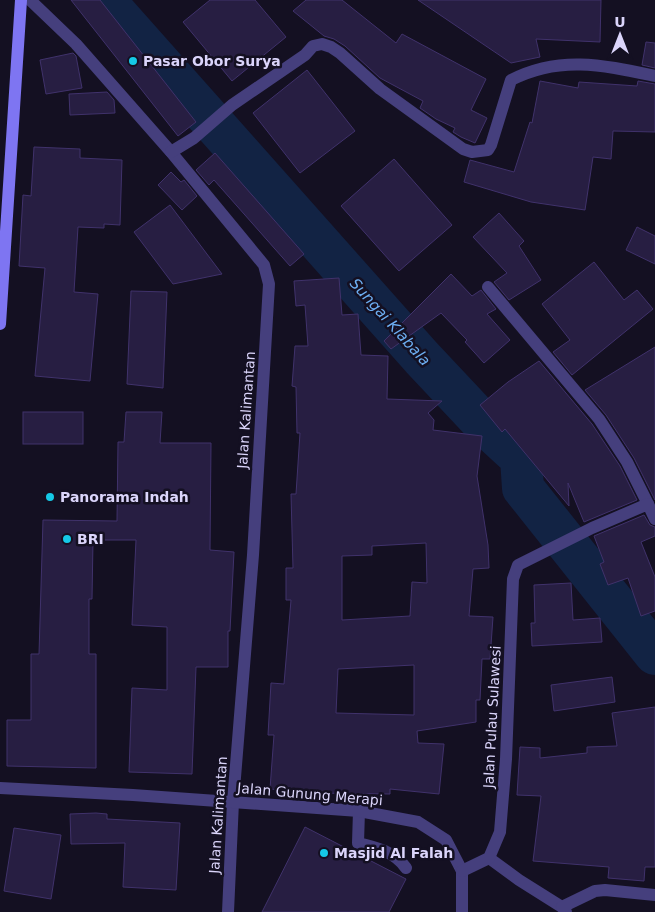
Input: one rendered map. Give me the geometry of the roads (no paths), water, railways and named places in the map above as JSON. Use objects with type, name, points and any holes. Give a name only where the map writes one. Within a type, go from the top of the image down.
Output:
[{"type":"street","points":[[0,324],[21,0]]},
{"type":"street","name":"Jalan Kalimantan","points":[[30,0],[76,44],[171,152],[264,265],[269,284],[252,555],[233,802],[228,912]]},
{"type":"street","points":[[171,152],[194,138],[232,105],[305,55],[313,46],[322,44],[340,53],[380,89],[447,138],[463,149],[472,152],[488,150],[511,80],[527,72],[554,66],[590,64],[655,76]]},
{"type":"street","points":[[488,287],[599,419],[627,462],[655,519]]},
{"type":"street","name":"Jalan Pulau Sulawesi","points":[[490,858],[500,832],[506,759],[513,579],[518,565],[592,528],[648,504]]},
{"type":"street","name":"Jalan Gunung Merapi","points":[[0,788],[133,795],[359,811],[418,822],[446,840],[462,871],[462,912]]},
{"type":"street","points":[[359,811],[358,843],[376,847],[390,854],[402,862],[406,868]]},
{"type":"street","points":[[462,871],[490,858],[564,910],[595,892],[605,890],[655,895]]},
{"type":"waterway","name":"Sungai Klabala","points":[[104,0],[422,358],[484,424],[521,458],[523,488],[655,654]]},
{"type":"place","name":"Pasar Obor Surya","points":[[133,61]]},
{"type":"place","name":"Panorama Indah","points":[[50,497]]},
{"type":"place","name":"BRI","points":[[67,539]]},
{"type":"place","name":"Masjid Al Falah","points":[[324,853]]}]
